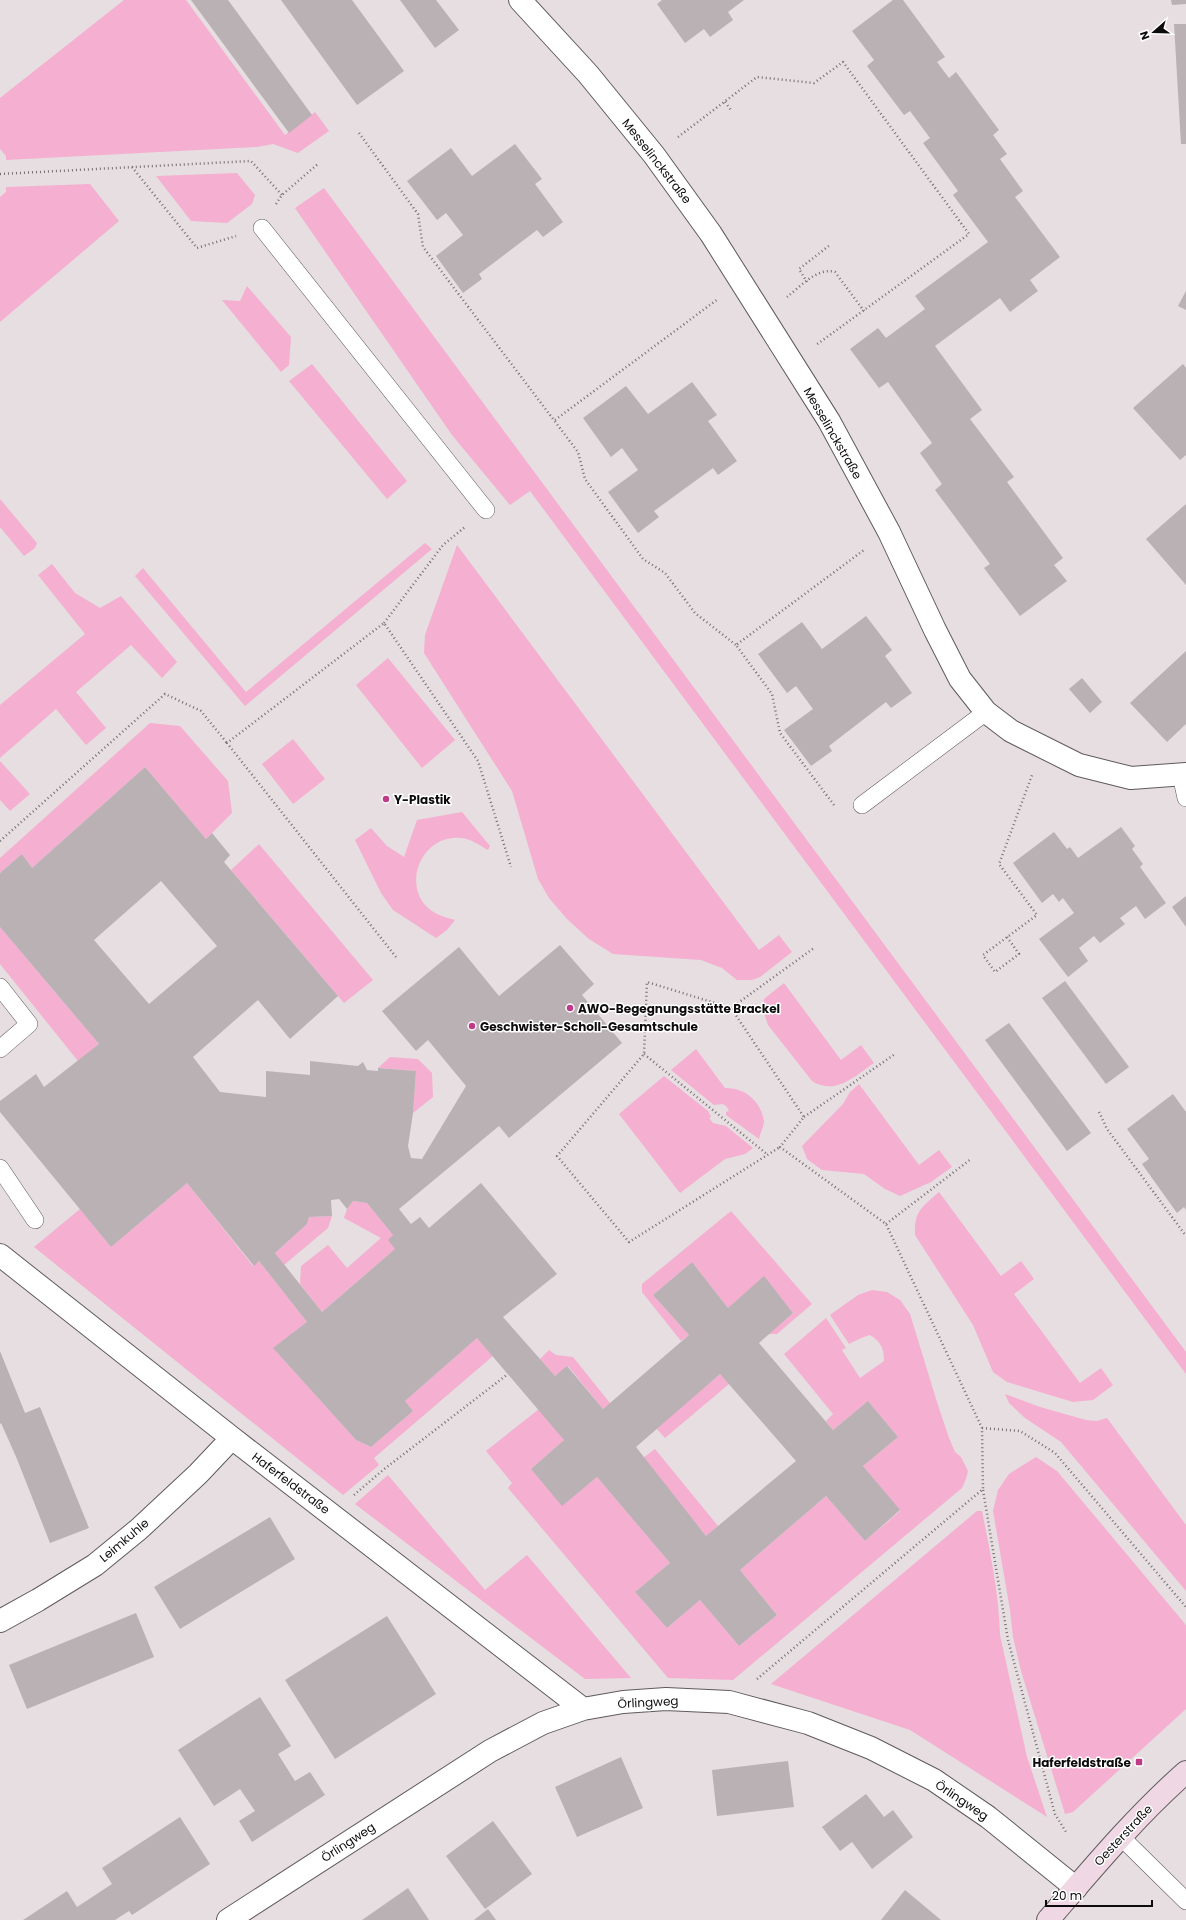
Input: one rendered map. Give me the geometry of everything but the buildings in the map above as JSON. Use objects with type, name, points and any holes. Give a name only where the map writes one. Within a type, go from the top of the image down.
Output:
[{"type":"street","name":"Messelinckstraße","points":[[520,0],[588,74],[654,155],[711,234],[829,421],[888,532],[960,679],[986,712],[1011,732],[1079,765],[1131,778],[1184,774]]},
{"type":"street","name":"Haferfeldstraße","points":[[0,1255],[232,1438],[583,1709]]},
{"type":"street","name":"Leimkuhle","points":[[0,1621],[95,1565],[144,1524],[198,1474],[232,1438]]},
{"type":"street","name":"Örlingweg","points":[[228,1920],[490,1751],[543,1723],[583,1709],[623,1702],[666,1699],[729,1702],[808,1723],[871,1748],[934,1780],[988,1817],[1076,1888]]},
{"type":"street","name":"Oesterstraße","points":[[1048,1920],[1120,1837],[1162,1793],[1186,1772]]},
{"type":"lane","points":[[262,228],[486,510]]},
{"type":"lane","points":[[862,805],[986,712]]},
{"type":"lane","points":[[1184,774],[1186,798]]},
{"type":"lane","points":[[0,987],[29,1024],[0,1049]]},
{"type":"lane","points":[[0,1168],[35,1220]]},
{"type":"lane","points":[[1120,1837],[1186,1901]]},
{"type":"path","points":[[654,155],[757,78],[814,83],[843,62],[969,234],[792,363]]},
{"type":"path","points":[[725,102],[731,110]]},
{"type":"path","points":[[359,133],[418,214],[423,247],[578,452],[585,479],[643,560],[665,573],[695,613],[736,645],[772,694],[780,734],[838,811]]},
{"type":"path","points":[[0,174],[250,161],[282,195]]},
{"type":"path","points":[[132,167],[197,248],[262,228],[282,195],[319,163]]},
{"type":"path","points":[[807,282],[799,270],[830,245]]},
{"type":"path","points":[[762,315],[820,272],[829,270],[835,272],[864,311]]},
{"type":"path","points":[[555,420],[741,281]]},
{"type":"path","points":[[227,743],[384,622],[443,545],[486,510]]},
{"type":"path","points":[[736,645],[888,532]]},
{"type":"path","points":[[384,622],[478,761],[511,867]]},
{"type":"path","points":[[0,841],[165,694],[201,711],[396,956]]},
{"type":"path","points":[[1007,937],[1019,954],[995,972],[983,955],[1007,937],[1037,915],[999,864],[1042,748]]},
{"type":"path","points":[[731,1008],[814,948]]},
{"type":"path","points":[[804,1117],[731,1008],[647,982],[644,1054],[556,1156],[629,1242],[780,1147],[804,1117],[895,1054]]},
{"type":"path","points":[[644,1054],[768,1155]]},
{"type":"path","points":[[1099,1112],[1107,1129],[1186,1236]]},
{"type":"path","points":[[780,1147],[886,1224],[982,1428],[983,1489],[1008,1640],[1056,1814],[1066,1832]]},
{"type":"path","points":[[886,1224],[971,1159]]},
{"type":"path","points":[[332,1514],[383,1470],[508,1374]]},
{"type":"path","points":[[982,1428],[1020,1431],[1055,1453],[1186,1607]]},
{"type":"path","points":[[729,1702],[983,1489]]},
{"type":"shaded area","points":[[124,0],[186,0],[285,135],[315,112],[329,131],[298,153],[273,144],[257,147],[6,160],[6,156],[0,149],[0,98]]},
{"type":"shaded area","points":[[237,173],[255,195],[252,204],[227,223],[191,221],[156,176]]},
{"type":"shaded area","points":[[90,184],[119,221],[0,322],[0,197],[6,192],[6,187]]},
{"type":"shaded area","points":[[324,188],[1186,1352],[1186,1374],[530,491],[510,505],[452,435],[295,208]]},
{"type":"shaded area","points":[[247,286],[291,337],[289,365],[281,372],[222,300],[240,301]]},
{"type":"shaded area","points":[[312,364],[407,481],[387,499],[289,381]]},
{"type":"shaded area","points":[[0,499],[37,543],[35,548],[24,556],[0,527]]},
{"type":"shaded area","points":[[425,543],[432,549],[245,706],[135,576],[143,568],[246,692]]},
{"type":"shaded area","points":[[457,545],[759,950],[779,935],[792,952],[760,977],[752,980],[737,980],[722,968],[701,960],[613,954],[589,939],[567,919],[549,898],[538,879],[512,791],[424,653],[425,635]]},
{"type":"shaded area","points":[[52,564],[75,593],[100,608],[121,596],[177,662],[162,678],[131,645],[76,692],[106,728],[86,745],[56,709],[0,758],[0,705],[85,634],[38,575]]},
{"type":"shaded area","points":[[388,658],[455,740],[422,768],[356,685]]},
{"type":"shaded area","points":[[150,723],[180,726],[228,781],[232,813],[206,839],[145,767],[32,868],[22,854],[0,873],[0,858]]},
{"type":"shaded area","points":[[293,739],[325,779],[293,804],[262,764]]},
{"type":"shaded area","points":[[0,761],[30,794],[10,811],[0,800]]},
{"type":"shaded area","points":[[462,812],[490,846],[488,850],[467,839],[448,839],[437,843],[421,860],[417,871],[416,883],[419,894],[425,905],[435,913],[455,920],[447,930],[436,938],[393,910],[381,893],[355,840],[371,828],[387,846],[404,857],[417,820]]},
{"type":"shaded area","points":[[259,844],[373,980],[344,1003],[231,870]]},
{"type":"shaded area","points":[[0,927],[99,1044],[78,1061],[0,964]]},
{"type":"shaded area","points":[[784,983],[841,1060],[861,1045],[874,1063],[852,1078],[837,1085],[820,1085],[812,1081],[768,1025],[763,1010],[764,999]]},
{"type":"shaded area","points":[[696,1049],[725,1088],[732,1088],[745,1093],[759,1107],[764,1121],[759,1139],[726,1115],[726,1112],[729,1111],[727,1107],[723,1104],[714,1105],[671,1070]]},
{"type":"shaded area","points":[[390,1057],[418,1059],[432,1073],[433,1097],[413,1113],[416,1071],[378,1068]]},
{"type":"shaded area","points":[[664,1076],[708,1111],[711,1117],[709,1118],[713,1123],[726,1126],[753,1148],[745,1154],[725,1159],[680,1193],[619,1114]]},
{"type":"shaded area","points":[[859,1084],[919,1165],[939,1150],[952,1167],[931,1182],[900,1196],[885,1189],[864,1174],[822,1170],[807,1159],[802,1146],[843,1104],[850,1092]]},
{"type":"shaded area","points":[[187,1183],[253,1266],[259,1261],[307,1322],[274,1349],[356,1440],[371,1447],[413,1411],[405,1401],[477,1338],[493,1356],[374,1458],[379,1465],[343,1495],[34,1247],[80,1209],[111,1247]]},
{"type":"shaded area","points":[[939,1192],[1001,1276],[1021,1261],[1034,1279],[1014,1294],[1080,1383],[1101,1368],[1113,1385],[1093,1400],[1073,1402],[1007,1382],[993,1372],[973,1325],[915,1235],[916,1220],[920,1210]]},
{"type":"shaded area","points":[[353,1201],[367,1203],[393,1235],[395,1249],[322,1312],[300,1284],[301,1266],[328,1245],[347,1268],[381,1238],[344,1218],[347,1209]]},
{"type":"shaded area","points":[[731,1211],[812,1304],[777,1334],[768,1334],[793,1313],[764,1277],[728,1308],[692,1262],[653,1295],[689,1335],[681,1341],[642,1292],[642,1284]]},
{"type":"shaded area","points":[[332,1216],[328,1228],[284,1265],[275,1253],[307,1224],[309,1217]]},
{"type":"shaded area","points":[[872,1290],[887,1292],[900,1300],[910,1314],[949,1438],[955,1452],[961,1457],[968,1471],[962,1488],[733,1680],[668,1678],[508,1488],[512,1483],[486,1451],[539,1409],[564,1440],[531,1469],[562,1505],[597,1477],[670,1563],[635,1592],[667,1628],[700,1600],[739,1646],[777,1615],[740,1570],[826,1496],[865,1541],[900,1511],[863,1466],[898,1437],[868,1401],[833,1430],[826,1421],[833,1414],[784,1354],[826,1318],[846,1348],[842,1350],[860,1378],[884,1361],[881,1346],[877,1340],[870,1335],[849,1344],[830,1315],[858,1295]]},
{"type":"shaded area","points":[[549,1350],[556,1355],[573,1357],[610,1403],[603,1409],[568,1366],[555,1376],[540,1359]]},
{"type":"shaded area","points":[[720,1374],[729,1384],[665,1438],[656,1428]]},
{"type":"shaded area","points":[[1005,1394],[1040,1407],[1086,1420],[1097,1421],[1107,1418],[1186,1525],[1186,1591],[1061,1442],[1025,1418],[1009,1403]]},
{"type":"shaded area","points":[[655,1449],[718,1526],[706,1536],[643,1458]]},
{"type":"shaded area","points":[[1036,1457],[1057,1471],[1186,1625],[1186,1709],[1073,1812],[1065,1814],[1021,1671],[1013,1637],[1010,1610],[993,1511],[998,1490],[1009,1474]]},
{"type":"shaded area","points":[[388,1475],[485,1590],[527,1555],[631,1678],[585,1679],[355,1504]]},
{"type":"shaded area","points":[[977,1511],[982,1511],[996,1588],[1000,1635],[1027,1757],[1047,1817],[910,1730],[771,1684]]},
{"type":"place","name":"Y-Plastik","points":[[386,799]]},
{"type":"place","name":"AWO-Begegnungsstätte Brackel","points":[[570,1008]]},
{"type":"place","name":"Geschwister-Scholl-Gesamtschule","points":[[472,1026]]},
{"type":"place","name":"Haferfeldstraße","points":[[1139,1762]]}]
